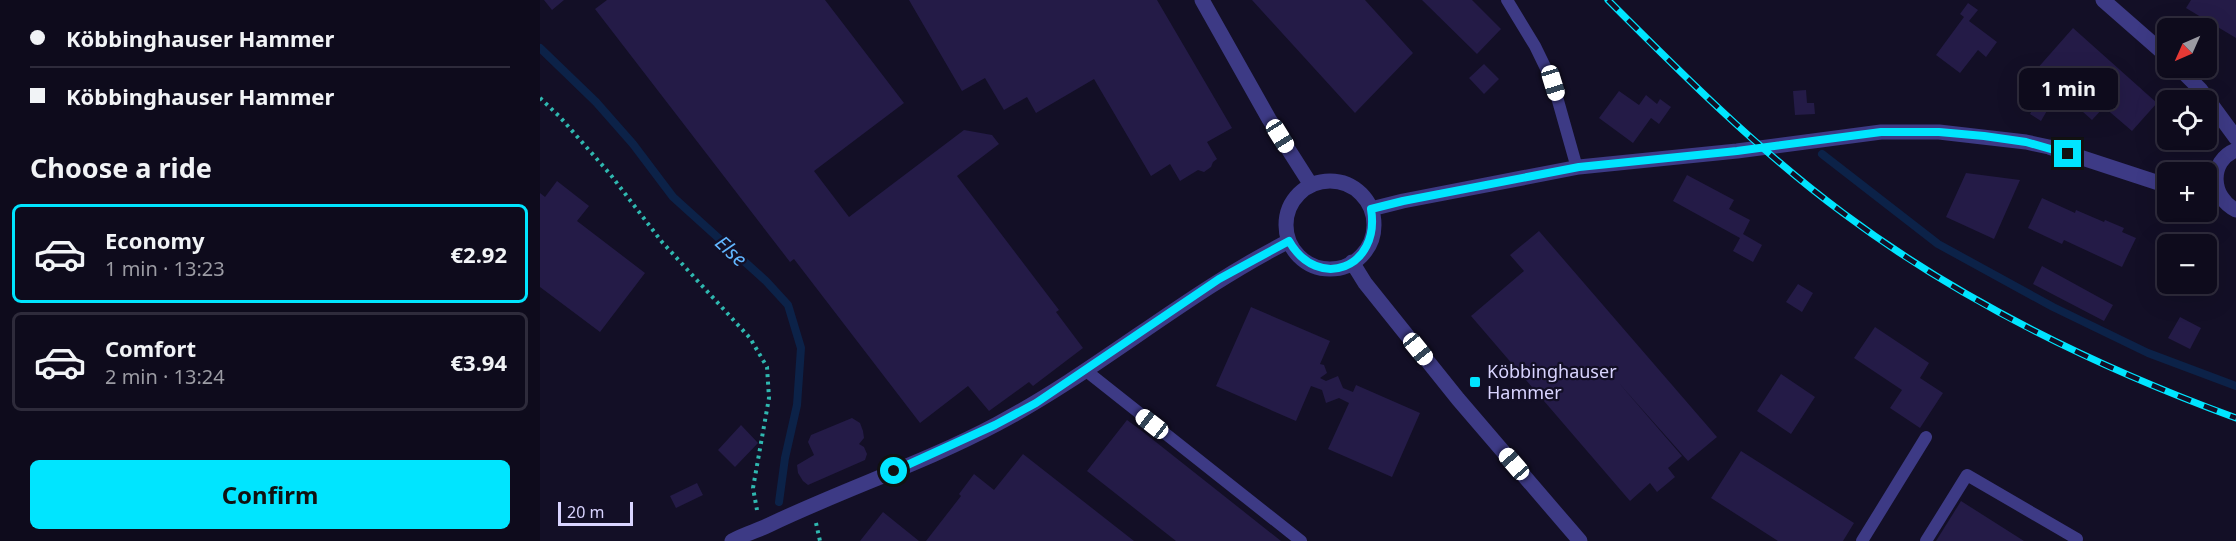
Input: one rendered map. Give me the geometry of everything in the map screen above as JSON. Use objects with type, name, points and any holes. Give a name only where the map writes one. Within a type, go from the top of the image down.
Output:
[{"type":"street","points":[[1202,0],[1269,119],[1311,185]]},
{"type":"street","points":[[2103,0],[2157,47]]},
{"type":"street","points":[[2189,78],[2200,89],[2236,138]]},
{"type":"street","points":[[1371,209],[1577,168],[1737,151],[1881,132],[1939,132],[2005,139],[2049,147],[2157,182]]},
{"type":"street","points":[[2217,172],[2222,160],[2236,150]]},
{"type":"street","points":[[1325,181],[1339,182],[1352,187],[1371,209],[1373,224],[1371,239],[1364,252],[1352,262],[1341,267],[1328,268],[1304,261],[1289,241],[1286,225],[1288,209],[1297,195],[1311,185],[1325,181]]},
{"type":"street","points":[[2217,193],[2236,210]]},
{"type":"street","points":[[732,541],[812,504],[934,454],[1036,403],[1219,279],[1289,241]]},
{"type":"street","points":[[1352,262],[1365,283],[1458,399],[1580,541]]},
{"type":"lane","points":[[1507,0],[1535,46],[1553,83],[1577,168]]},
{"type":"lane","points":[[1085,370],[1301,541]]},
{"type":"lane","points":[[1862,541],[1926,437]]},
{"type":"lane","points":[[1926,541],[1966,475],[2077,539]]},
{"type":"path","points":[[540,98],[603,166],[662,242],[750,338],[767,367],[769,398],[753,488],[756,506],[765,527]]},
{"type":"building","points":[[544,0],[564,0],[552,10]]},
{"type":"building","points":[[607,0],[825,0],[904,103],[814,171],[849,217],[964,130],[992,135],[999,144],[957,176],[1059,310],[1056,312],[1083,348],[1033,386],[1029,382],[989,411],[968,386],[920,423],[794,259],[790,262],[595,9]]},
{"type":"building","points":[[909,0],[1157,0],[1232,128],[1207,142],[1217,159],[1204,172],[1198,170],[1180,181],[1170,164],[1151,176],[1094,79],[1036,113],[1027,97],[1004,110],[985,78],[962,91]]},
{"type":"building","points":[[1252,0],[1365,0],[1413,53],[1355,113]]},
{"type":"building","points":[[1422,0],[1472,0],[1501,29],[1477,54]]},
{"type":"building","points":[[2191,0],[2236,0],[2236,38],[2217,27],[2217,18],[2203,18],[2186,8]]},
{"type":"building","points":[[1968,3],[1978,10],[1969,21],[1997,42],[1986,57],[1978,50],[1960,73],[1936,55],[1964,17],[1960,14]]},
{"type":"building","points":[[2073,28],[2157,103],[2132,131],[2104,107],[2092,120],[2036,70]]},
{"type":"building","points":[[1484,64],[1499,79],[1484,94],[1469,78]]},
{"type":"building","points":[[1806,90],[1807,103],[1814,103],[1815,114],[1795,115],[1793,91]]},
{"type":"building","points":[[1619,91],[1639,105],[1646,95],[1657,104],[1660,99],[1671,107],[1659,124],[1651,118],[1633,143],[1599,118]]},
{"type":"building","points":[[2040,95],[2052,102],[2041,121],[2030,114]]},
{"type":"building","points":[[1966,173],[2020,180],[1994,239],[1946,217]]},
{"type":"building","points":[[1687,175],[1734,200],[1729,209],[1750,220],[1743,234],[1762,245],[1753,262],[1733,251],[1740,238],[1673,201]]},
{"type":"building","points":[[557,181],[589,206],[577,221],[645,273],[600,332],[540,287],[540,193],[545,197]]},
{"type":"building","points":[[2042,198],[2075,213],[2076,210],[2124,228],[2122,232],[2136,238],[2122,267],[2064,240],[2062,244],[2028,228]]},
{"type":"building","points":[[1539,231],[1717,437],[1688,461],[1618,382],[1682,456],[1668,468],[1675,477],[1657,492],[1650,483],[1630,501],[1471,316],[1524,271],[1510,255]]},
{"type":"building","points":[[2042,266],[2113,305],[2104,321],[2033,284]]},
{"type":"building","points":[[1798,284],[1813,293],[1802,312],[1786,302]]},
{"type":"building","points":[[1251,307],[1330,341],[1320,364],[1324,365],[1327,373],[1320,378],[1326,381],[1338,376],[1343,388],[1353,392],[1356,385],[1420,413],[1392,477],[1328,449],[1349,403],[1339,398],[1326,403],[1322,390],[1311,386],[1296,421],[1216,386]]},
{"type":"building","points":[[2180,317],[2201,328],[2190,349],[2168,338]]},
{"type":"building","points":[[1875,327],[1929,363],[1920,378],[1943,393],[1920,428],[1890,408],[1902,390],[1854,358]]},
{"type":"building","points":[[1781,374],[1815,397],[1791,434],[1757,411]]},
{"type":"building","points":[[852,418],[860,423],[863,431],[864,438],[859,444],[864,447],[867,454],[865,460],[808,485],[798,473],[797,465],[814,455],[808,442],[811,435]]},
{"type":"building","points":[[1127,420],[1281,541],[1176,541],[1087,471]]},
{"type":"building","points":[[741,425],[758,443],[735,467],[718,450]]},
{"type":"building","points":[[1741,451],[1854,523],[1843,541],[1778,541],[1711,498]]},
{"type":"building","points":[[1023,454],[1134,541],[926,541],[961,496],[959,494],[974,474],[994,490]]},
{"type":"building","points":[[697,483],[703,495],[676,508],[670,496]]},
{"type":"building","points":[[1961,501],[2024,541],[1936,541]]},
{"type":"building","points":[[883,512],[919,541],[860,541]]},
{"type":"waterway","name":"Else","points":[[540,48],[596,102],[633,144],[673,197],[766,281],[788,305],[801,348],[797,405],[785,458],[779,502]]},
{"type":"waterway","points":[[1822,154],[1938,244],[2053,307],[2148,353],[2236,386]]},
{"type":"railway","points":[[1608,0],[1751,138],[1812,189],[1888,245],[1983,304],[2032,330],[2133,377],[2236,418]]},
{"type":"place","name":"Köbbinghauser Hammer","points":[[1475,382]]},
{"type":"route","points":[[894,471],[995,425],[1036,403],[1219,279],[1289,241],[1304,261],[1316,266],[1341,267],[1352,262],[1364,252],[1371,239],[1373,224],[1371,209],[1579,167],[1737,151],[1881,132],[1939,132],[1984,136],[2026,142],[2068,154]]}]
